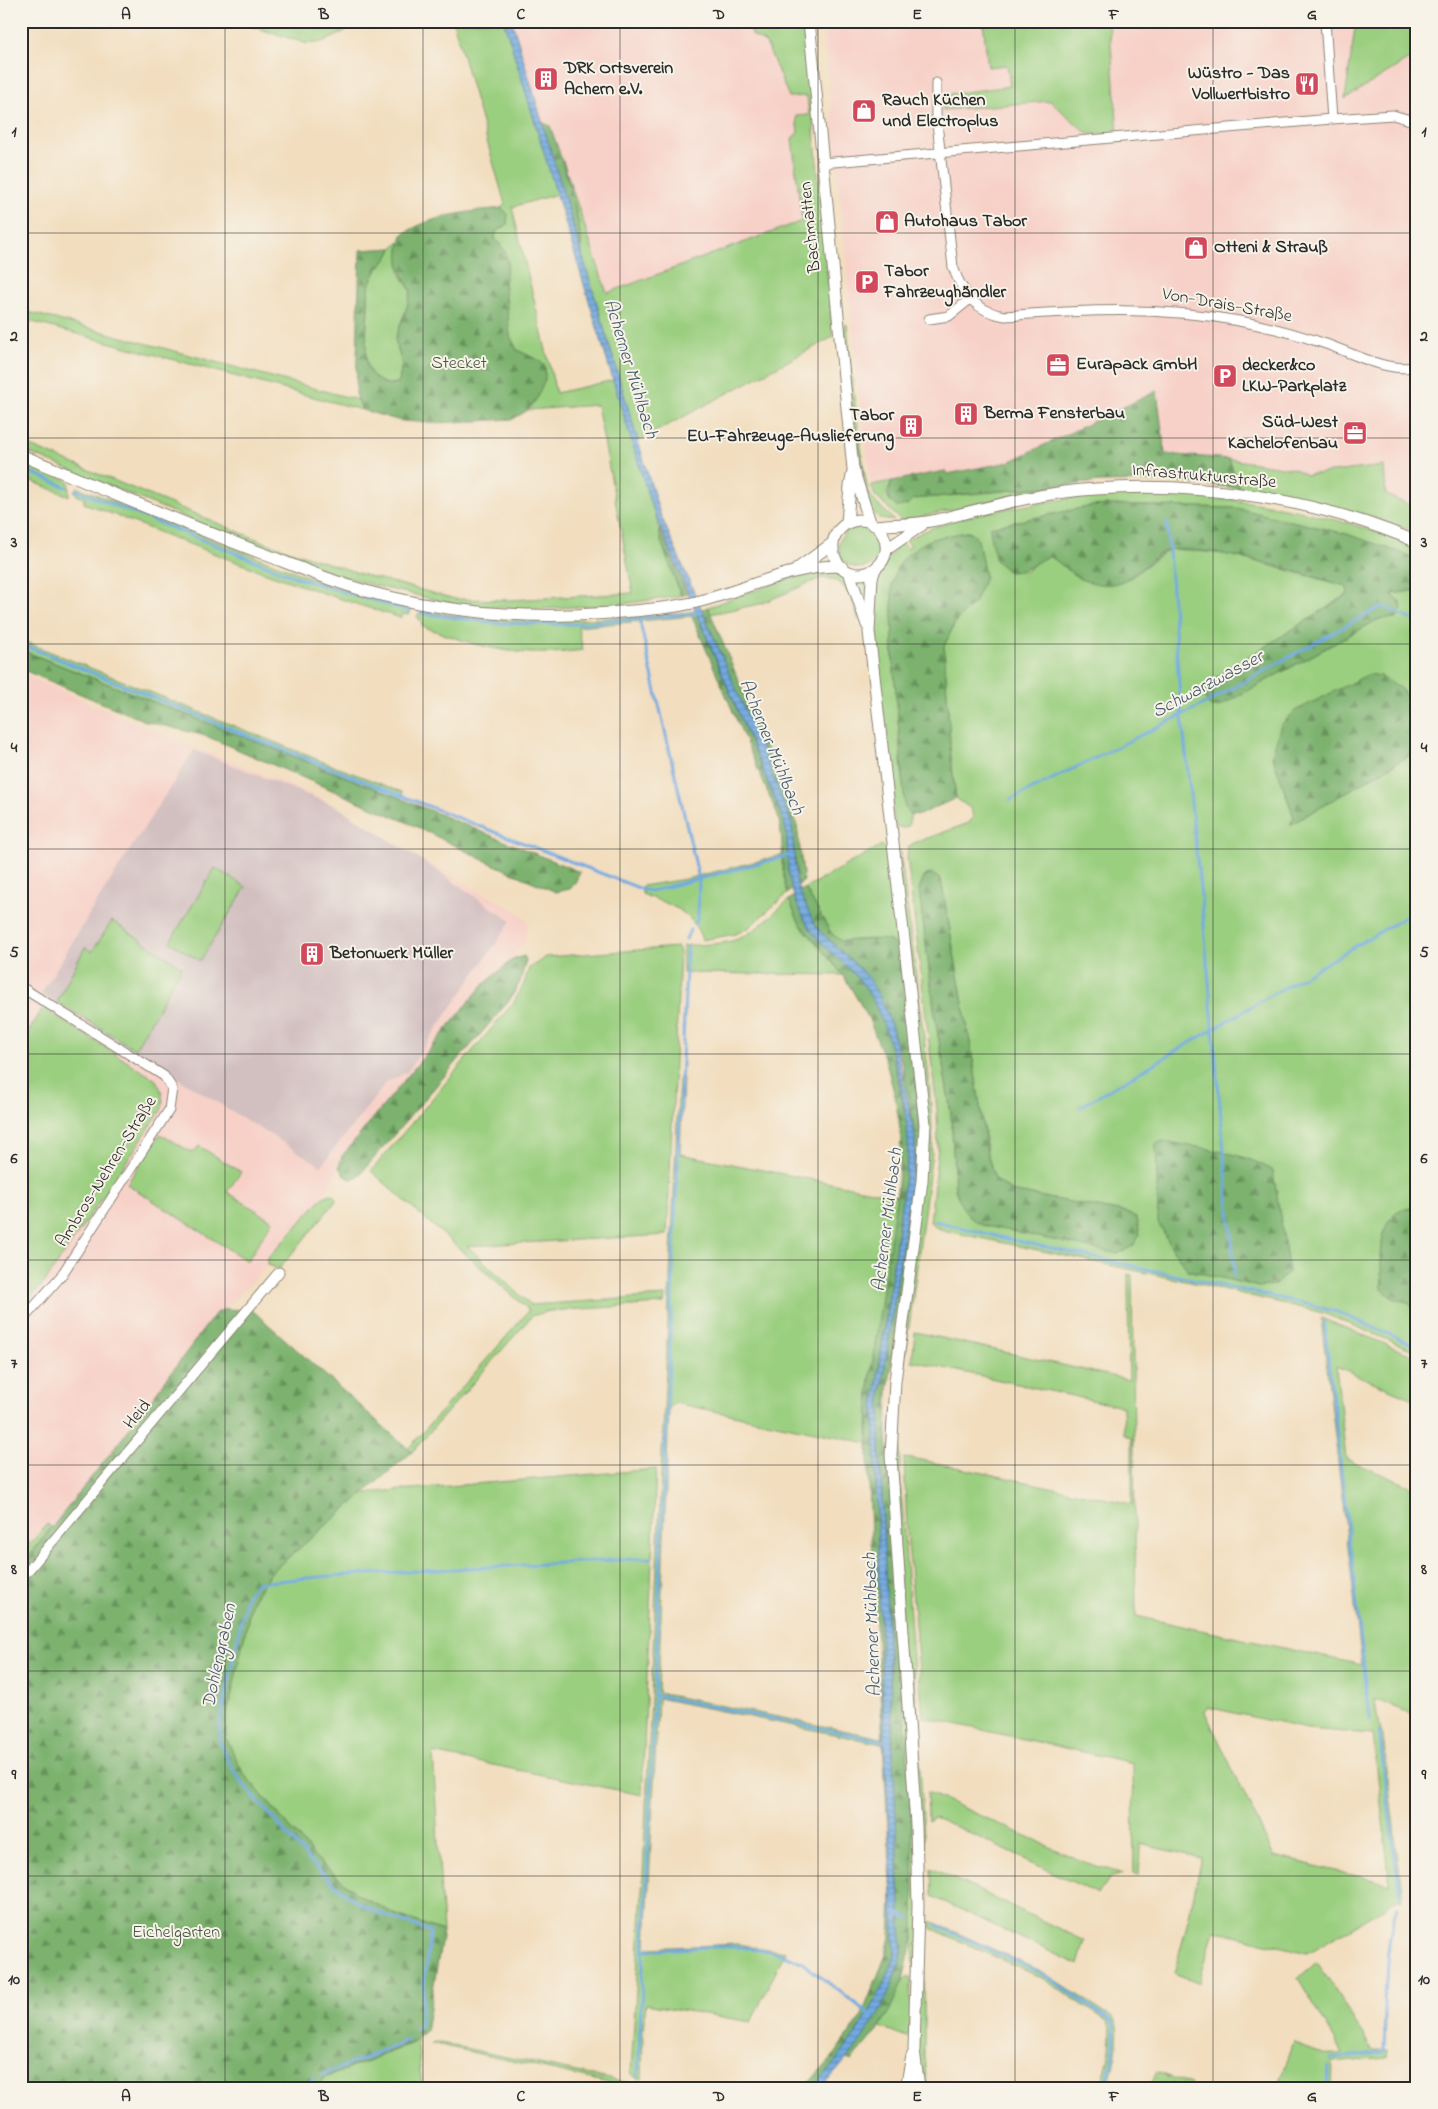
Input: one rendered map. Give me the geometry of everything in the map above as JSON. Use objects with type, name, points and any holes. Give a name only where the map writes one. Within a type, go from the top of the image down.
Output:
[{"type":"street","name":"Bachmatten","points":[[809,21],[853,469]]},
{"type":"street","points":[[1325,21],[1332,119]]},
{"type":"street","name":"Von-Drais-Straße","points":[[936,83],[936,114],[953,267],[959,284],[970,299],[981,309],[994,315],[1005,316],[1078,311],[1153,310],[1238,320],[1297,334],[1386,367],[1405,369],[1417,367]]},
{"type":"street","points":[[822,163],[1332,119],[1393,115],[1417,122]]},
{"type":"street","points":[[929,319],[949,316],[970,299]]},
{"type":"street","points":[[21,455],[196,528],[330,579],[384,596],[458,610],[496,614],[553,616],[611,613],[706,600],[793,572],[845,569],[864,574],[875,570]]},
{"type":"street","points":[[847,523],[853,469]]},
{"type":"street","points":[[853,469],[874,524],[885,538],[887,549],[883,562],[875,570],[872,578],[869,632],[924,1124],[922,1181],[895,1381],[891,1456],[916,1825],[918,1906],[914,2050],[919,2088]]},
{"type":"street","name":"Infrastrukturstraße","points":[[926,523],[1002,504],[1094,489],[1186,489],[1265,498],[1331,512],[1417,542]]},
{"type":"street","points":[[869,632],[845,569],[834,557],[833,544],[838,531],[847,523],[860,520],[874,524],[926,523]]},
{"type":"street","points":[[887,549],[926,523]]},
{"type":"street","points":[[793,572],[833,544]]},
{"type":"street","name":"Ambros-Nehren-Straße","points":[[21,987],[164,1076],[172,1088],[169,1110],[61,1276],[26,1316],[21,1318]]},
{"type":"street","name":"Heid","points":[[21,1579],[279,1272]]},
{"type":"street","points":[[906,2088],[914,2050]]},
{"type":"shaded area","points":[[512,21],[802,21],[809,117],[803,221],[607,293],[550,126],[542,122]]},
{"type":"shaded area","points":[[823,21],[1355,21],[1344,100],[1417,55],[1417,508],[1386,495],[1384,466],[1306,475],[1295,469],[1165,454],[1157,391],[1009,462],[946,474],[945,471],[871,485],[860,403]]},
{"type":"shaded area","points":[[21,673],[198,750],[220,756],[326,801],[423,861],[517,911],[528,922],[525,940],[512,960],[482,986],[342,1156],[339,1167],[323,1197],[269,1258],[268,1265],[225,1309],[215,1314],[120,1441],[21,1567]]},
{"type":"shaded area","name":"Betonwerk Müller","points":[[194,750],[336,806],[423,861],[511,921],[407,1072],[387,1082],[321,1166],[41,994],[96,903]]},
{"type":"green space","points":[[234,21],[359,21],[347,30],[327,40],[305,43]]},
{"type":"green space","points":[[453,21],[504,21],[557,194],[512,207],[556,393],[614,380],[659,527],[661,541],[681,596],[622,604],[541,609],[463,606],[372,585],[327,571],[197,522],[22,450],[23,443],[266,543],[365,575],[455,599],[510,600],[633,593],[597,405],[528,410],[537,398],[538,360],[517,350],[510,336],[504,282],[508,264],[495,238],[496,232],[507,225],[508,214],[501,208],[505,204]]},
{"type":"green space","points":[[747,21],[757,23],[804,21],[833,337],[638,441],[582,255],[581,237],[563,161],[607,293],[802,221],[792,138],[798,133],[796,116],[809,115],[807,96],[789,97],[766,43],[753,36]]},
{"type":"green space","points":[[983,21],[1109,21],[1118,134],[1088,134],[1050,101],[943,110],[942,103],[951,94],[1010,86],[1007,65],[988,67]]},
{"type":"green space","points":[[1356,21],[1417,21],[1417,54],[1345,99]]},
{"type":"green space","points":[[542,122],[550,126],[566,173],[575,206],[582,255]]},
{"type":"green space","name":"Stecket","points":[[501,208],[508,214],[507,225],[496,232],[495,238],[505,251],[508,264],[504,282],[510,336],[517,350],[538,360],[545,366],[545,380],[537,398],[528,410],[513,419],[435,423],[401,421],[362,410],[356,394],[360,250],[392,248],[388,257],[371,280],[367,308],[366,348],[367,364],[375,378],[384,383],[394,384],[399,382],[402,364],[395,339],[411,291],[399,264],[402,235],[413,228],[437,219],[462,213]]},
{"type":"green space","points":[[400,242],[400,273],[411,291],[395,339],[402,364],[399,382],[389,384],[375,378],[367,364],[366,344],[369,290],[373,275],[388,257],[392,248]]},
{"type":"green space","points":[[21,310],[358,400],[362,410],[21,319]]},
{"type":"green space","points":[[847,325],[857,422],[867,486],[873,500],[894,521],[880,519],[869,508],[853,416],[843,326]]},
{"type":"green space","points":[[1157,391],[1165,454],[1229,459],[1239,488],[1171,481],[1100,482],[913,499],[907,505],[897,507],[889,498],[892,481],[945,471],[947,474],[1009,462]]},
{"type":"green space","points":[[1229,459],[1295,469],[1306,475],[1384,466],[1386,495],[1417,508],[1417,532],[1341,508],[1239,488]]},
{"type":"green space","points":[[21,462],[65,479],[69,482],[69,496],[21,477]]},
{"type":"green space","points":[[892,481],[887,493],[890,502],[907,505],[913,499],[1060,486],[902,521],[875,496],[871,485]]},
{"type":"green space","points":[[77,487],[329,585],[412,608],[409,615],[402,614],[401,618],[281,578],[84,503],[84,498],[78,496],[74,491]]},
{"type":"green space","points":[[1126,492],[1201,496],[1274,506],[1346,523],[1382,534],[1417,548],[1417,562],[1407,555],[1345,534],[1236,508],[1092,506],[990,527],[1025,572],[1042,558],[1049,556],[1060,562],[1080,579],[1130,578],[1160,555],[1172,549],[1227,554],[1346,586],[1347,595],[1201,687],[1218,707],[1379,619],[1388,617],[1401,604],[1392,594],[1417,590],[1417,710],[1401,689],[1272,755],[1294,817],[1291,824],[1417,751],[1417,1205],[1398,1211],[1392,1298],[1408,1302],[1417,1311],[1417,1337],[1411,1345],[1413,1350],[1323,1313],[1209,1286],[947,1231],[937,1228],[930,1222],[938,1148],[937,1109],[907,857],[908,847],[914,843],[969,823],[973,817],[971,809],[956,798],[951,759],[944,646],[956,621],[974,603],[985,577],[978,540],[917,547],[905,557],[896,570],[892,599],[893,657],[905,807],[911,814],[908,826],[904,828],[895,826],[875,652],[877,575],[901,543],[907,548],[911,546],[906,540],[931,528],[998,510],[1069,498]],"holes":[[[930,873],[941,880],[973,1059],[987,1153],[995,1179],[1011,1191],[1129,1213],[1038,1236],[982,1225],[955,1190],[951,1114],[936,1023],[919,890],[924,877]],[[1163,1141],[1256,1162],[1259,1287],[1189,1270],[1173,1250]]]},
{"type":"green space","points":[[1092,506],[1236,508],[1347,534],[1407,555],[1417,562],[1417,590],[1392,594],[1401,604],[1402,609],[1396,618],[1379,619],[1218,707],[1211,707],[1199,690],[1201,687],[1347,595],[1346,586],[1262,562],[1196,550],[1175,549],[1166,551],[1131,577],[1120,582],[1108,584],[1094,583],[1081,579],[1049,556],[1027,569],[1009,572],[996,561],[990,527]]},
{"type":"green space","points":[[856,526],[864,526],[875,532],[881,547],[875,562],[864,568],[856,568],[845,562],[839,551],[839,543],[845,532]]},
{"type":"green space","points":[[659,527],[687,594],[681,596],[661,541]]},
{"type":"green space","points":[[970,531],[978,540],[985,577],[974,603],[956,621],[944,646],[951,759],[956,798],[919,815],[911,814],[905,808],[893,657],[892,585],[896,570],[905,557],[917,547],[931,539]]},
{"type":"green space","points":[[834,569],[846,580],[852,591],[859,620],[847,591],[836,581],[821,578],[760,604],[710,614],[708,607],[796,576]]},
{"type":"green space","points":[[855,579],[867,579],[865,588],[866,612]]},
{"type":"green space","points":[[708,607],[797,826],[804,881],[798,885],[791,824],[702,609]]},
{"type":"green space","points":[[422,610],[457,616],[523,620],[589,619],[690,612],[691,616],[578,627],[583,650],[540,653],[501,650],[443,634],[422,626],[417,616]]},
{"type":"green space","points":[[695,611],[784,821],[792,889],[787,894],[778,816],[690,612]]},
{"type":"green space","points":[[21,640],[402,792],[402,799],[21,650]]},
{"type":"green space","points":[[21,650],[402,799],[580,872],[570,889],[556,892],[488,862],[413,825],[206,736],[145,721],[21,669]]},
{"type":"green space","points":[[1369,674],[1380,676],[1401,689],[1417,710],[1417,751],[1290,825],[1294,817],[1272,755],[1281,725],[1295,711]]},
{"type":"green space","points":[[882,845],[888,851],[899,948],[885,941],[871,939],[841,941],[831,933],[805,888]]},
{"type":"green space","points":[[900,851],[929,1077],[933,1144],[903,1372],[900,1418],[900,1475],[925,1853],[924,2056],[927,2088],[922,2088],[917,2052],[896,1475],[895,1417],[907,1324]]},
{"type":"green space","points":[[782,855],[787,894],[748,928],[736,934],[702,940],[698,930],[686,915],[670,905],[642,894],[642,886],[686,879]]},
{"type":"green space","points":[[215,868],[246,887],[200,961],[170,942]]},
{"type":"green space","points":[[931,873],[941,880],[973,1059],[987,1153],[995,1179],[1011,1191],[1129,1213],[1136,1218],[1140,1234],[1133,1246],[1118,1254],[982,1225],[974,1221],[962,1207],[955,1190],[951,1112],[936,1023],[919,890],[924,877]]},
{"type":"green space","points":[[805,888],[831,933],[841,941],[881,939],[890,941],[899,948],[918,1095],[920,1144],[919,1169],[888,1390],[887,1433],[913,1847],[914,1933],[903,1980],[890,2010],[880,2027],[851,2061],[847,2059],[887,1995],[902,1952],[880,1454],[881,1394],[915,1157],[912,1114],[902,1064],[887,1015],[867,977],[813,923],[799,891]]},
{"type":"green space","points":[[795,895],[805,921],[859,979],[880,1013],[888,1035],[909,1134],[908,1155],[874,1406],[882,1691],[895,1956],[871,2010],[850,2042],[813,2088],[804,2088],[836,2053],[861,2017],[886,1955],[890,1937],[892,1898],[871,1538],[868,1452],[869,1387],[898,1185],[901,1135],[895,1096],[886,1062],[868,1017],[843,975],[800,924],[789,900]]},
{"type":"green space","points":[[789,900],[800,924],[843,975],[683,973],[683,946],[732,941],[745,936]]},
{"type":"green space","points":[[112,921],[182,967],[135,1049],[57,1002],[85,947],[92,952]]},
{"type":"green space","points":[[678,947],[680,952],[667,1235],[467,1246],[531,1305],[665,1296],[664,1304],[549,1311],[532,1316],[412,1452],[408,1449],[528,1312],[528,1309],[371,1171],[514,1002],[523,986],[529,968],[546,957]]},
{"type":"green space","points":[[524,956],[526,960],[520,982],[509,1001],[357,1178],[350,1179],[344,1175],[339,1167],[342,1156],[482,986],[512,960]]},
{"type":"green space","points":[[43,1008],[156,1080],[162,1094],[163,1105],[45,1282],[21,1308],[21,1044]]},
{"type":"green space","points":[[679,1077],[683,1078],[680,1154],[897,1196],[869,1387],[868,1443],[675,1403],[669,1408],[658,1693],[882,1738],[882,1744],[658,1698],[646,1946],[648,1948],[737,1944],[785,1952],[751,2022],[646,2004],[643,2029],[642,2079],[635,2077],[631,2073],[643,1875]]},
{"type":"green space","points":[[160,1134],[193,1153],[199,1146],[241,1172],[227,1192],[273,1221],[247,1261],[127,1184]]},
{"type":"green space","points":[[1163,1141],[1234,1155],[1261,1164],[1273,1171],[1289,1272],[1275,1285],[1259,1287],[1188,1270],[1173,1250],[1158,1223],[1156,1144]]},
{"type":"green space","points":[[331,1194],[335,1196],[336,1201],[279,1269],[268,1265],[268,1258],[323,1197]]},
{"type":"green space","points":[[1417,1205],[1417,1311],[1408,1302],[1392,1298],[1382,1289],[1381,1258],[1383,1235],[1391,1217],[1400,1210]]},
{"type":"green space","points":[[1128,1274],[1132,1275],[1136,1616],[1362,1665],[1321,1318],[1417,1357],[1417,1401],[1336,1366],[1346,1459],[1417,1489],[1417,1716],[1375,1699],[1377,1716],[1383,1737],[1403,1900],[1394,1900],[1382,1910],[1307,1953],[1214,1930],[1199,1983],[1174,1973],[1202,1858],[1140,1844],[1139,1876],[1134,1875],[1133,1763],[923,1717],[907,1531],[904,1458],[1132,1504],[1132,1438],[1124,1434],[1123,1407],[912,1361],[915,1332],[1129,1380]],"holes":[[[1207,1707],[1307,1729],[1373,1734],[1390,1884],[1274,1856],[1205,1712]]]},
{"type":"green space","name":"Eichelgarten","points":[[225,1309],[252,1310],[412,1452],[270,1573],[252,1601],[226,1720],[226,1738],[243,1773],[316,1858],[357,1894],[394,1914],[443,1931],[426,2031],[413,2042],[322,2079],[320,2088],[21,2088],[21,1567],[120,1441],[215,1314]]},
{"type":"green space","points":[[656,1469],[642,1795],[433,1753],[443,1931],[394,1914],[357,1894],[316,1858],[243,1773],[226,1738],[226,1720],[252,1601],[270,1573],[364,1493]]},
{"type":"green space","points":[[47,1524],[51,1527],[21,1567],[21,1548],[33,1541]]},
{"type":"green space","points":[[927,1792],[1084,1862],[1123,1874],[1110,1878],[1098,1894],[946,1822],[934,1818],[928,1821]]},
{"type":"green space","points":[[931,1868],[1085,1941],[1078,1965],[932,1896]]},
{"type":"green space","points":[[931,1921],[1041,1971],[1115,2019],[1118,2033],[1117,2043],[1112,2073],[1107,2088],[1101,2088],[1111,2043],[1110,2026],[1107,2021],[1042,1978],[931,1928]]},
{"type":"green space","points":[[1317,1962],[1373,2050],[1388,2050],[1387,2058],[1332,2063],[1331,2088],[1278,2088],[1294,2041],[1306,2048],[1324,2054],[1343,2053],[1298,1978]]},
{"type":"green space","points":[[911,1977],[910,2038],[880,2027],[903,1980]]},
{"type":"green space","points":[[417,2039],[422,2088],[320,2088],[322,2079],[413,2043]]},
{"type":"green space","points":[[436,2042],[650,2088],[631,2088],[431,2043]]},
{"type":"green space","points":[[1156,2072],[1191,2084],[1190,2088],[1150,2088]]},
{"type":"water","points":[[504,21],[512,21],[659,511],[765,756],[792,824],[796,879],[799,891],[815,925],[868,977],[882,1001],[892,1028],[915,1136],[915,1157],[881,1394],[880,1454],[902,1952],[890,1990],[871,2025],[860,2042],[821,2088],[813,2088],[850,2042],[871,2010],[895,1956],[882,1691],[874,1406],[908,1155],[905,1114],[896,1065],[889,1041],[871,998],[854,974],[816,937],[795,899],[789,877],[784,821],[650,502]]},
{"type":"waterway","points":[[21,468],[66,487]]},
{"type":"waterway","points":[[76,490],[301,579],[409,611]]},
{"type":"waterway","points":[[1167,523],[1180,698]]},
{"type":"waterway","name":"Schwarzwasser","points":[[1010,800],[1202,705],[1382,606],[1417,622]]},
{"type":"waterway","points":[[421,613],[493,623],[540,624],[576,624],[698,613]]},
{"type":"waterway","points":[[639,618],[699,879],[698,917],[695,924]]},
{"type":"waterway","points":[[21,644],[261,741],[644,890],[651,891],[791,855]]},
{"type":"waterway","points":[[1181,707],[1204,926],[1235,1276]]},
{"type":"waterway","points":[[1080,1107],[1417,910]]},
{"type":"waterway","points":[[686,939],[690,930]]},
{"type":"waterway","points":[[638,2076],[687,948]]},
{"type":"waterway","points":[[935,1221],[1008,1239],[1311,1305],[1337,1312],[1417,1346]]},
{"type":"waterway","points":[[1324,1322],[1370,1719]]},
{"type":"waterway","name":"Dohlengraben","points":[[416,2029],[420,2024],[430,1931],[371,1909],[353,1899],[331,1881],[246,1788],[229,1763],[223,1750],[220,1736],[221,1717],[246,1598],[256,1583],[329,1576],[651,1558]]},
{"type":"waterway","points":[[654,1695],[889,1742]]},
{"type":"waterway","points":[[1379,1731],[1400,1896]]},
{"type":"waterway","points":[[1331,2059],[1384,2052],[1387,1959],[1397,1906]]},
{"type":"waterway","points":[[898,1914],[910,1918]]},
{"type":"waterway","points":[[935,1925],[1043,1974],[1113,2022],[1113,2055],[1104,2088]]},
{"type":"waterway","points":[[643,1951],[703,1947],[744,1947],[783,1955],[801,1962],[872,2016]]},
{"type":"waterway","name":"Dohlengraben","points":[[322,2075],[408,2039]]},
{"type":"waterway","points":[[1327,2088],[1328,2067]]},
{"type":"waterway","name":"Dohlengraben","points":[[305,2088],[313,2079]]},
{"type":"place","name":"DRK Ortsverein Achern e.V.","points":[[546,79]]},
{"type":"place","name":"Wüstro - Das Vollwertbistro","points":[[1307,84]]},
{"type":"place","name":"Rauch Küchen und Electroplus","points":[[864,111]]},
{"type":"place","name":"Autohaus Tabor","points":[[887,222]]},
{"type":"place","name":"Otteni & Strauß","points":[[1196,248]]},
{"type":"place","name":"Tabor Fahrzeughändler","points":[[867,282]]},
{"type":"place","name":"Eurapack GmbH","points":[[1058,365]]},
{"type":"place","name":"decker&co LKW-Parkplatz","points":[[1225,376]]},
{"type":"place","name":"Berma Fensterbau","points":[[966,414]]},
{"type":"place","name":"Tabor EU-Fahrzeuge-Auslieferung","points":[[911,426]]},
{"type":"place","name":"Süd-West Kachelofenbau","points":[[1355,433]]},
{"type":"place","name":"Betonwerk Müller","points":[[312,954]]},
{"type":"water label","name":"Acherner Mühlbach","points":[[630,369]]},
{"type":"water label","name":"Acherner Mühlbach","points":[[771,747]]},
{"type":"water label","name":"Acherner Mühlbach","points":[[888,1220]]},
{"type":"water label","name":"Acherner Mühlbach","points":[[873,1625]]}]
